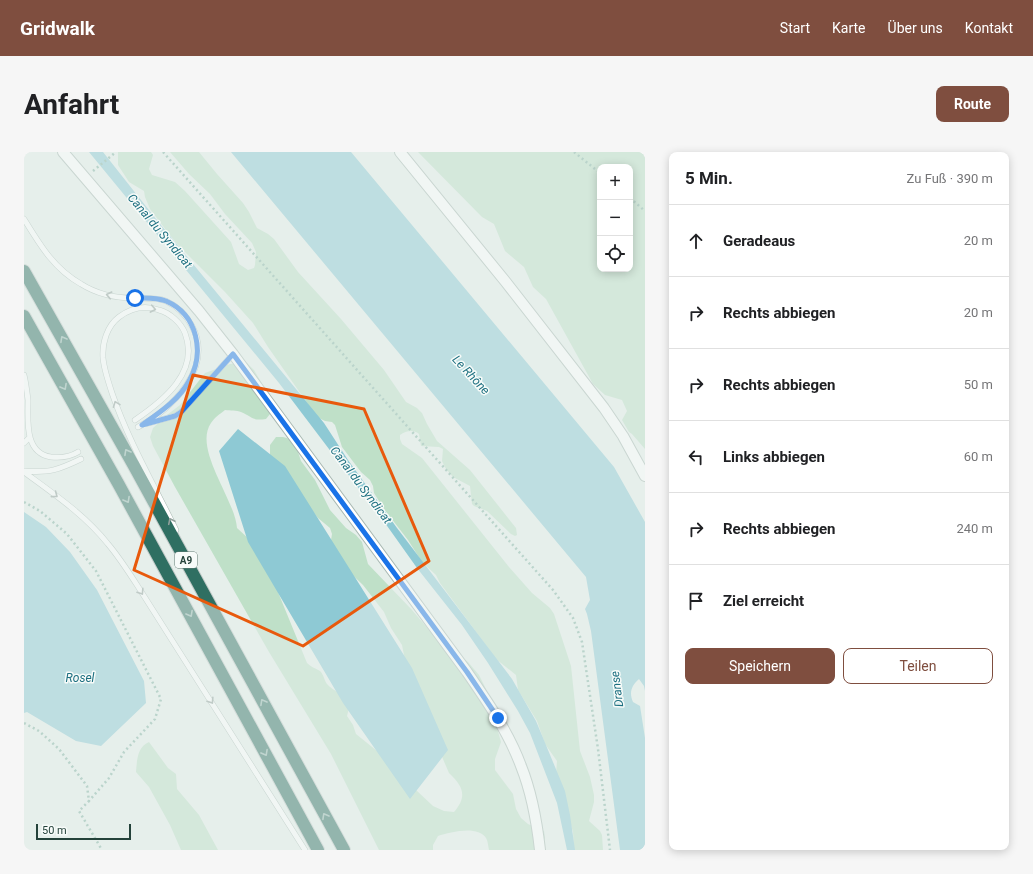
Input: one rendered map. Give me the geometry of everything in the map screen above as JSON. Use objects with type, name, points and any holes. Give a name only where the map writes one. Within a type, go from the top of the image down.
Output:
[{"type":"highway","name":"A9","points":[[24,271],[131,460],[344,850]]},
{"type":"highway","name":"A9","points":[[24,316],[119,485],[318,850]]},
{"type":"street","points":[[63,152],[199,311],[233,354],[467,672],[498,718],[521,766],[537,822],[540,850]]},
{"type":"street","points":[[400,152],[505,281],[604,408],[623,436],[645,476]]},
{"type":"lane","points":[[24,219],[48,256],[62,272],[70,278],[90,289],[111,296],[123,298],[148,298],[165,301],[178,309],[190,323],[196,335],[198,348],[197,362],[193,375],[180,394],[140,426],[175,416],[181,412],[233,354]]},
{"type":"lane","points":[[135,420],[158,404],[174,388],[182,375],[188,358],[188,342],[182,327],[168,314],[151,308],[131,310],[113,322],[108,331],[104,344],[103,358],[105,370],[123,422],[225,632]]},
{"type":"lane","points":[[24,375],[27,388],[30,437],[36,449],[41,454],[46,456],[59,458],[70,456],[78,452]]},
{"type":"lane","points":[[24,443],[30,437]]},
{"type":"lane","points":[[24,472],[54,471],[81,459]]},
{"type":"lane","points":[[24,472],[86,520],[108,544],[137,585],[305,850]]},
{"type":"path","points":[[84,177],[116,152]]},
{"type":"path","points":[[162,152],[553,590],[568,610],[580,634],[585,653],[610,850]]},
{"type":"path","points":[[574,152],[597,171]]},
{"type":"path","points":[[632,200],[645,211]]},
{"type":"path","points":[[24,502],[40,511],[67,534],[96,571],[161,699],[155,719],[124,752],[109,778],[79,812],[102,850]]},
{"type":"path","points":[[24,723],[39,731],[59,749],[87,786],[89,801]]},
{"type":"highlighted area","points":[[193,375],[364,409],[429,561],[303,646],[134,570]]},
{"type":"green space","points":[[118,152],[151,152],[153,155],[149,169],[152,175],[175,182],[185,191],[231,242],[239,264],[248,270],[254,268],[256,252],[252,243],[225,214],[210,194],[189,174],[170,152],[199,152],[243,203],[257,228],[274,239],[298,272],[341,319],[384,370],[406,402],[417,408],[422,413],[437,441],[470,470],[516,528],[517,535],[515,536],[487,511],[472,504],[470,486],[453,477],[446,469],[442,461],[443,449],[439,447],[421,446],[419,434],[414,431],[400,435],[402,444],[422,458],[509,567],[532,593],[550,608],[554,614],[571,666],[580,751],[590,777],[594,795],[594,802],[589,821],[600,831],[602,835],[603,850],[574,850],[573,832],[556,774],[557,761],[545,744],[537,721],[518,690],[516,675],[496,659],[440,583],[436,575],[422,562],[408,540],[384,509],[374,493],[370,480],[361,472],[342,447],[335,425],[332,422],[325,421],[317,417],[253,323],[225,292],[177,244],[150,209],[144,191],[129,182],[118,165]]},
{"type":"green space","points":[[418,152],[645,152],[645,449],[629,432],[622,420],[627,411],[622,400],[605,395],[593,384],[546,299],[533,287],[524,267],[505,251],[494,224],[482,217]]},
{"type":"green space","points":[[247,363],[254,370],[267,392],[270,414],[266,419],[258,419],[239,411],[225,410],[211,423],[207,434],[207,446],[216,474],[235,516],[237,528],[250,540],[271,575],[307,663],[320,671],[329,686],[351,700],[347,716],[353,725],[356,734],[382,755],[399,774],[433,806],[444,811],[454,812],[461,802],[461,788],[449,773],[409,680],[402,645],[391,628],[384,612],[363,585],[338,561],[330,547],[332,534],[330,528],[318,518],[270,457],[270,445],[276,437],[290,439],[297,449],[301,461],[315,480],[330,510],[346,528],[356,535],[362,542],[368,564],[430,631],[468,662],[479,675],[486,689],[501,742],[495,759],[495,770],[513,794],[516,809],[521,818],[528,824],[544,831],[545,838],[540,850],[489,850],[488,842],[482,834],[470,831],[456,831],[438,836],[433,845],[433,850],[379,850],[331,754],[269,652],[175,487],[153,446],[150,437],[153,428],[180,405],[205,373],[230,364]]},
{"type":"green space","points":[[149,742],[168,768],[176,774],[177,789],[199,815],[218,850],[181,850],[170,825],[149,787],[136,772],[137,759],[140,751],[145,744]]},
{"type":"water","name":"Canal du Syndicat","points":[[89,152],[103,152],[156,219],[324,423],[348,460],[397,528],[512,679],[536,721],[565,791],[575,850],[567,850],[557,803],[530,733],[488,663],[462,625],[417,568],[385,523],[279,383]]},
{"type":"water","points":[[231,152],[351,152],[614,467],[645,522],[645,691],[644,686],[639,679],[634,684],[631,696],[633,702],[640,706],[645,738],[645,850],[620,850],[591,631],[585,609],[590,600],[586,577]]},
{"type":"water","points":[[238,429],[285,466],[412,668],[448,750],[410,799],[343,703],[248,542],[219,451]]},
{"type":"water","name":"Rosel","points":[[24,512],[46,527],[70,552],[97,590],[144,681],[146,703],[101,746],[76,741],[27,712],[24,713]]},
{"type":"route","points":[[135,298],[157,299],[171,304],[187,318],[198,341],[197,362],[189,382],[180,394],[142,425],[168,419],[181,412],[233,354],[467,672],[498,718]]},
{"type":"water label","name":"Le Rhône","points":[[471,375]]},
{"type":"water label","name":"Dranse","points":[[617,689]]}]
